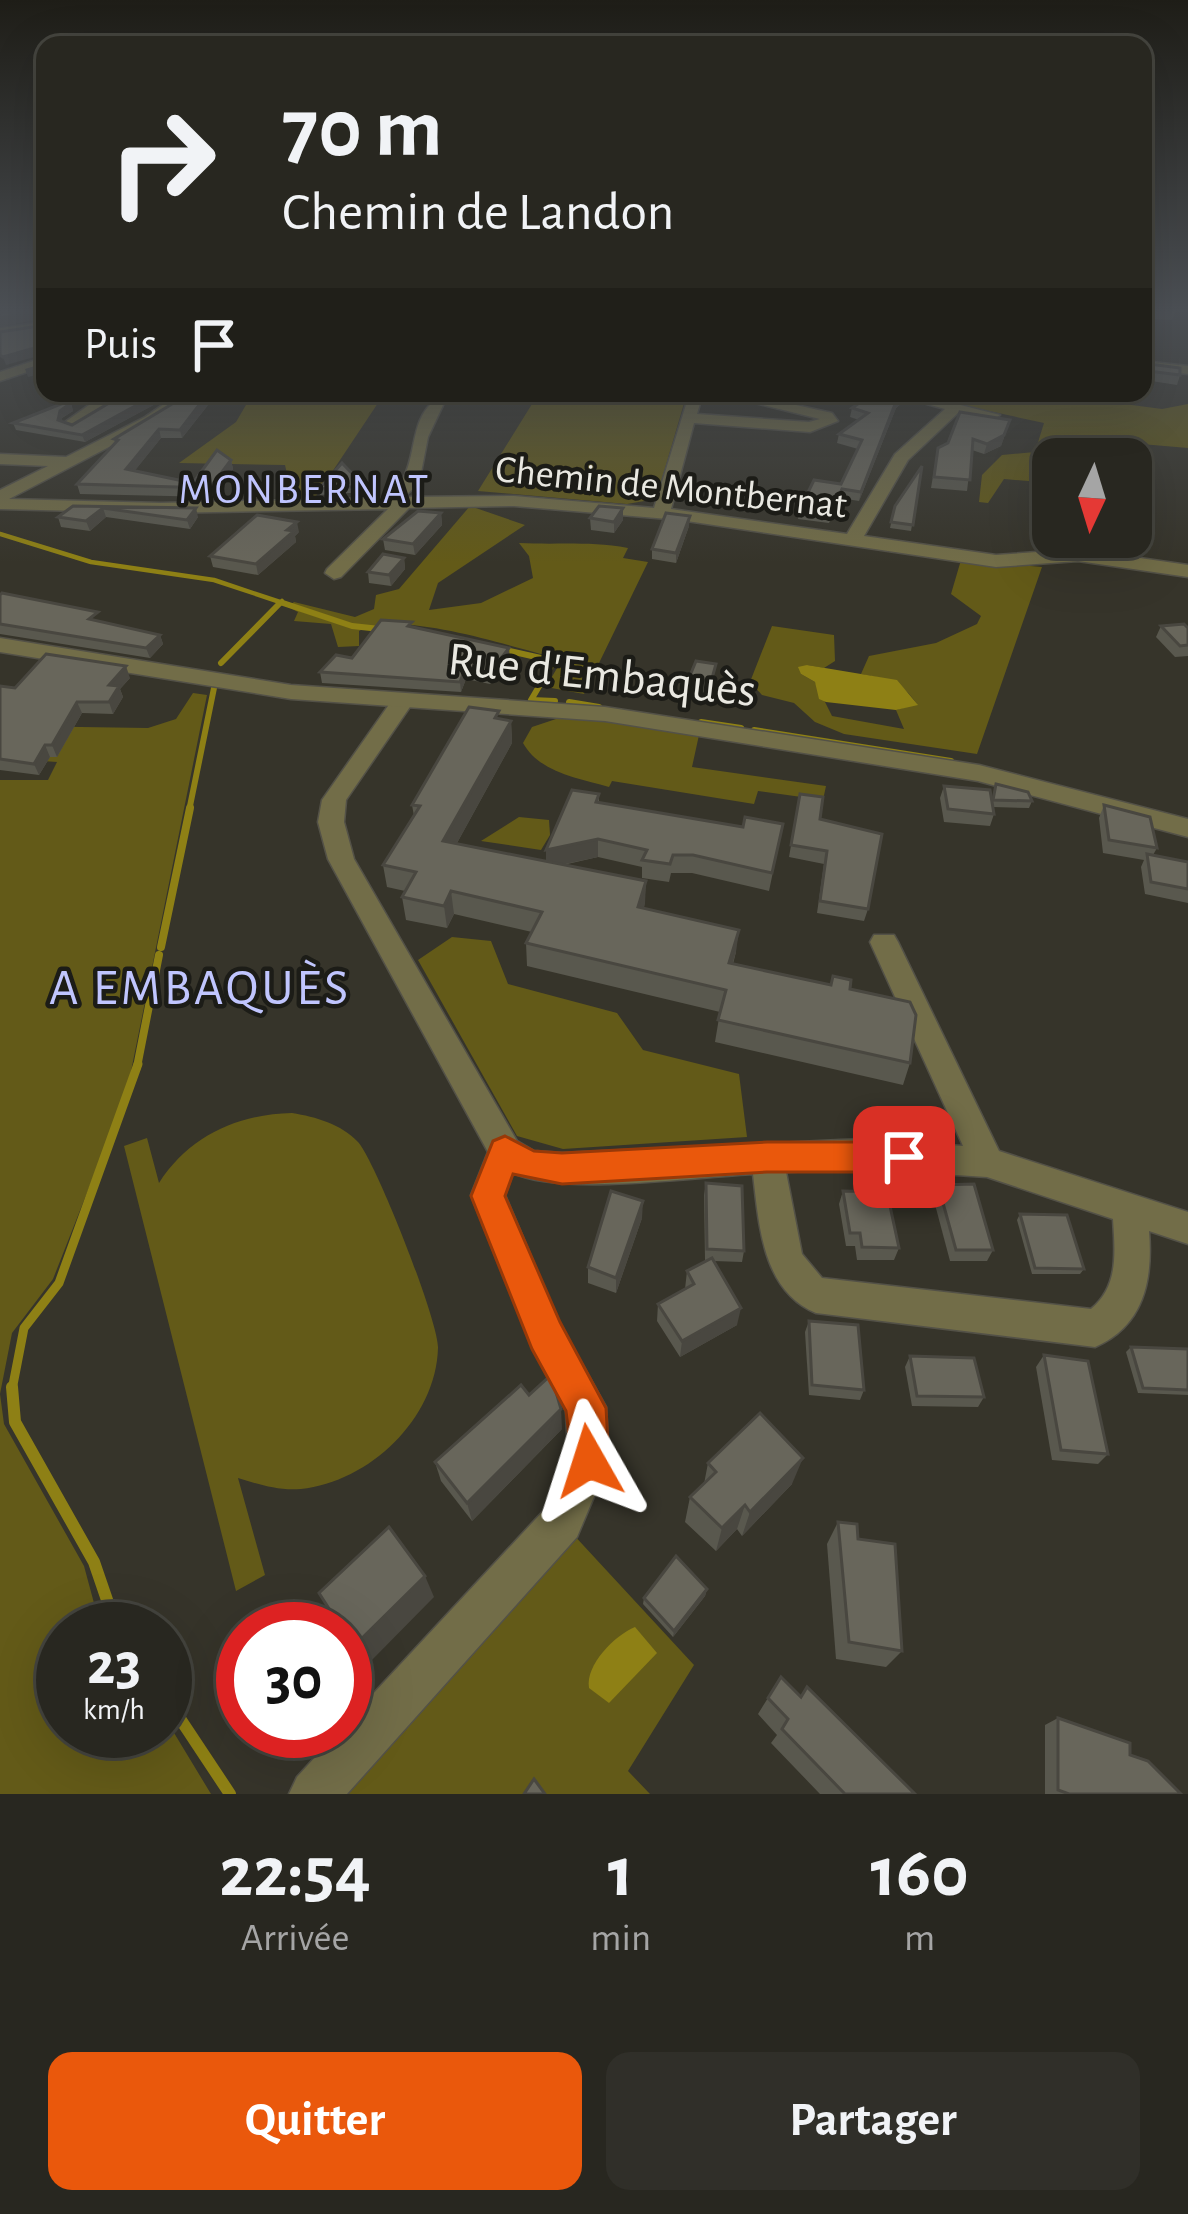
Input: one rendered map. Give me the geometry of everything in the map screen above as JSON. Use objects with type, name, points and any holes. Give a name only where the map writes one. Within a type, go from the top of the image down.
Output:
[{"type":"street","points":[[70,425],[103,402]]},
{"type":"street","points":[[0,501],[175,402]]},
{"type":"street","points":[[661,514],[692,402]]},
{"type":"street","points":[[686,418],[809,427],[830,421],[827,416],[762,402]]},
{"type":"street","points":[[934,402],[992,415]]},
{"type":"street","points":[[334,573],[411,483],[420,437],[437,403]]},
{"type":"street","points":[[853,540],[901,457],[956,407]]},
{"type":"street","points":[[0,459],[33,456],[73,462]]},
{"type":"street","name":"Chemin de Montbernat","points":[[0,501],[514,501],[661,514],[997,561],[1032,552]]},
{"type":"street","name":"Chemin de Montbernat","points":[[1119,558],[1188,571]]},
{"type":"street","name":"Rue d'Embaquès","points":[[0,645],[291,692],[605,714],[980,773],[1188,828]]},
{"type":"street","points":[[403,701],[334,800],[331,822],[341,859],[505,1151],[529,1166],[562,1168],[862,1154],[987,1162],[1188,1228]]},
{"type":"street","points":[[884,942],[987,1162]]},
{"type":"street","points":[[314,1794],[562,1522],[589,1461],[586,1408],[546,1336],[488,1196],[505,1151]]},
{"type":"street","points":[[767,1157],[790,1272],[804,1290],[816,1295],[1095,1328],[1116,1318],[1126,1301],[1133,1255],[1129,1208]]},
{"type":"shaded area","points":[[248,402],[379,402],[314,499],[280,500],[288,478],[285,465],[179,463],[236,422]]},
{"type":"shaded area","points":[[489,402],[684,402],[656,499],[627,504],[478,491],[532,404]]},
{"type":"shaded area","points":[[947,402],[1110,402],[1162,409],[1188,404],[1188,448],[1152,445],[1152,438],[1039,438],[1044,423]]},
{"type":"shaded area","points":[[1032,452],[1032,481],[1004,479],[988,503],[979,502],[982,475],[1002,455]]},
{"type":"shaded area","points":[[470,506],[525,525],[438,583],[429,610],[481,603],[533,578],[529,556],[519,543],[628,548],[623,558],[648,562],[584,694],[546,687],[560,663],[556,658],[485,639],[427,627],[377,625],[359,631],[359,646],[338,647],[331,624],[294,621],[298,612],[288,607],[294,602],[355,617],[374,609],[376,595],[399,589]]},
{"type":"shaded area","points":[[961,560],[1042,567],[977,754],[844,734],[815,722],[794,703],[762,695],[750,682],[772,626],[834,635],[835,661],[824,668],[807,665],[801,674],[815,682],[832,716],[904,729],[896,710],[917,704],[911,696],[893,682],[861,674],[869,656],[936,643],[977,624],[981,616],[951,594]]},
{"type":"shaded area","points":[[798,667],[897,680],[918,705],[896,710],[826,702],[819,699],[815,682],[801,674]]},
{"type":"shaded area","points":[[193,693],[207,695],[127,1091],[53,1279],[12,1333],[0,1394],[0,780],[48,780],[57,762],[28,760],[14,726],[148,728],[176,719]]},
{"type":"shaded area","points":[[565,716],[699,735],[692,767],[826,786],[823,800],[758,791],[754,804],[612,781],[609,787],[573,777],[539,761],[523,743],[532,727]]},
{"type":"shaded area","points":[[519,817],[549,820],[550,835],[541,850],[481,841]]},
{"type":"shaded area","points":[[452,937],[491,941],[508,984],[617,1013],[643,1050],[739,1074],[747,1137],[563,1149],[517,1136],[418,960]]},
{"type":"shaded area","points":[[292,1113],[344,1130],[367,1156],[418,1277],[438,1348],[434,1374],[412,1422],[374,1460],[326,1484],[301,1489],[238,1478],[265,1575],[236,1591],[124,1146],[147,1138],[159,1183],[185,1152],[216,1131],[253,1118]]},
{"type":"shaded area","points":[[0,1394],[4,1424],[84,1566],[94,1602],[36,1602],[36,1758],[189,1758],[211,1794],[0,1794]]},
{"type":"shaded area","points":[[571,1532],[694,1665],[628,1771],[650,1794],[339,1794]]},
{"type":"shaded area","points":[[635,1627],[657,1653],[609,1703],[589,1688],[592,1670],[611,1644]]},
{"type":"building","points":[[66,402],[71,403],[60,411],[58,420],[72,425],[111,402],[142,402],[82,435],[13,423]]},
{"type":"building","points":[[175,402],[201,402],[180,430],[159,429],[126,469],[193,483],[217,450],[231,460],[210,488],[77,484],[118,440],[114,439]]},
{"type":"building","points":[[861,402],[896,402],[861,492],[842,489],[831,514],[800,509],[814,480],[841,484],[862,440],[839,434],[868,413],[852,408]]},
{"type":"building","points":[[960,412],[1010,420],[1004,435],[987,444],[973,439],[970,480],[934,477],[938,448],[948,443]]},
{"type":"building","points":[[342,463],[364,486],[319,489]]},
{"type":"building","points":[[922,466],[913,525],[891,522],[895,506]]},
{"type":"building","points":[[73,506],[196,508],[187,520],[103,508],[86,521],[58,517]]},
{"type":"building","points":[[599,506],[623,508],[614,522],[590,518]]},
{"type":"building","points":[[418,511],[441,513],[413,544],[383,539]]},
{"type":"building","points":[[666,513],[690,516],[676,553],[652,549]]},
{"type":"building","points":[[257,515],[297,522],[287,530],[294,531],[256,564],[210,556]]},
{"type":"building","points":[[383,554],[404,558],[389,575],[368,572]]},
{"type":"building","points":[[2,593],[98,612],[89,619],[160,635],[146,648],[0,624]]},
{"type":"building","points":[[381,620],[412,622],[408,626],[509,648],[489,674],[465,669],[460,682],[320,672],[336,655],[352,658]]},
{"type":"building","points":[[1184,624],[1188,645],[1180,646],[1161,626]]},
{"type":"building","points":[[46,654],[126,666],[109,685],[119,686],[109,702],[77,702],[52,745],[45,745],[34,764],[0,759],[0,686],[15,688]]},
{"type":"building","points":[[696,661],[716,664],[711,682],[689,678]]},
{"type":"building","points":[[469,707],[499,711],[495,718],[511,721],[443,841],[646,881],[638,907],[739,930],[729,963],[831,985],[833,976],[851,980],[850,989],[910,1002],[916,1015],[910,1063],[718,1020],[726,990],[526,943],[542,912],[451,891],[444,906],[402,897],[416,872],[383,865],[420,806],[412,805]]},
{"type":"building","points":[[996,784],[1028,792],[1032,801],[993,800]]},
{"type":"building","points":[[944,786],[990,790],[994,814],[948,809]]},
{"type":"building","points":[[572,790],[599,794],[596,802],[743,827],[745,817],[783,824],[772,873],[693,855],[673,855],[670,864],[642,860],[647,850],[598,839],[546,850]]},
{"type":"building","points":[[800,794],[823,797],[820,819],[882,834],[868,909],[820,901],[827,851],[791,845]]},
{"type":"building","points":[[1104,805],[1150,817],[1157,848],[1109,840]]},
{"type":"building","points":[[1147,854],[1188,862],[1188,889],[1151,882]]},
{"type":"building","points":[[706,1183],[742,1186],[744,1251],[707,1249]]},
{"type":"building","points":[[974,1184],[993,1250],[956,1250],[938,1185]]},
{"type":"building","points":[[611,1191],[643,1201],[616,1278],[588,1267]]},
{"type":"building","points":[[843,1191],[887,1192],[899,1248],[862,1247],[860,1233],[850,1233]]},
{"type":"building","points":[[1020,1214],[1067,1215],[1084,1269],[1035,1268]]},
{"type":"building","points":[[712,1258],[741,1308],[682,1341],[658,1304],[694,1284],[687,1271]]},
{"type":"building","points":[[809,1321],[858,1325],[864,1390],[812,1385]]},
{"type":"building","points":[[1131,1347],[1188,1349],[1188,1390],[1143,1388]]},
{"type":"building","points":[[1044,1355],[1088,1361],[1108,1454],[1061,1450]]},
{"type":"building","points":[[910,1356],[974,1358],[984,1397],[917,1396]]},
{"type":"building","points":[[551,1375],[561,1409],[467,1503],[435,1462],[521,1385],[529,1395]]},
{"type":"building","points":[[760,1413],[803,1458],[750,1512],[745,1505],[722,1528],[690,1497],[716,1472],[708,1463]]},
{"type":"building","points":[[838,1522],[857,1524],[858,1539],[895,1544],[902,1651],[849,1642]]},
{"type":"building","points":[[389,1527],[425,1576],[372,1628],[372,1602],[325,1602],[319,1593]]},
{"type":"building","points":[[676,1556],[707,1589],[674,1631],[644,1598]]},
{"type":"building","points":[[781,1677],[801,1697],[807,1687],[915,1794],[845,1794],[782,1729],[788,1719],[768,1698]]},
{"type":"building","points":[[1058,1718],[1130,1743],[1130,1755],[1148,1761],[1181,1794],[1069,1794],[1058,1790]]},
{"type":"building","points":[[534,1779],[545,1794],[524,1794]]},
{"type":"waterway","points":[[0,534],[91,562],[214,580],[281,602]]},
{"type":"waterway","points":[[281,602],[352,626],[380,629]]},
{"type":"waterway","points":[[221,663],[280,603]]},
{"type":"waterway","points":[[277,606],[280,603]]},
{"type":"waterway","points":[[501,649],[554,661],[531,700],[555,701]]},
{"type":"waterway","points":[[189,811],[214,688]]},
{"type":"waterway","points":[[569,702],[599,707]]},
{"type":"waterway","points":[[701,722],[741,728]]},
{"type":"waterway","points":[[754,730],[951,761]]},
{"type":"waterway","points":[[161,947],[190,808]]},
{"type":"waterway","points":[[137,1066],[159,955]]},
{"type":"waterway","points":[[12,1389],[24,1328],[59,1283],[137,1066]]},
{"type":"waterway","points":[[12,1389],[15,1422],[94,1562],[108,1602]]},
{"type":"waterway","points":[[192,1737],[230,1794]]},
{"type":"district","name":"MONBERNAT","points":[[305,490]]},
{"type":"district","name":"A EMBAQUÈS","points":[[200,988]]},
{"type":"route","points":[[589,1461],[586,1408],[546,1336],[488,1196],[505,1151],[529,1166],[562,1168],[767,1157],[904,1157]]}]
